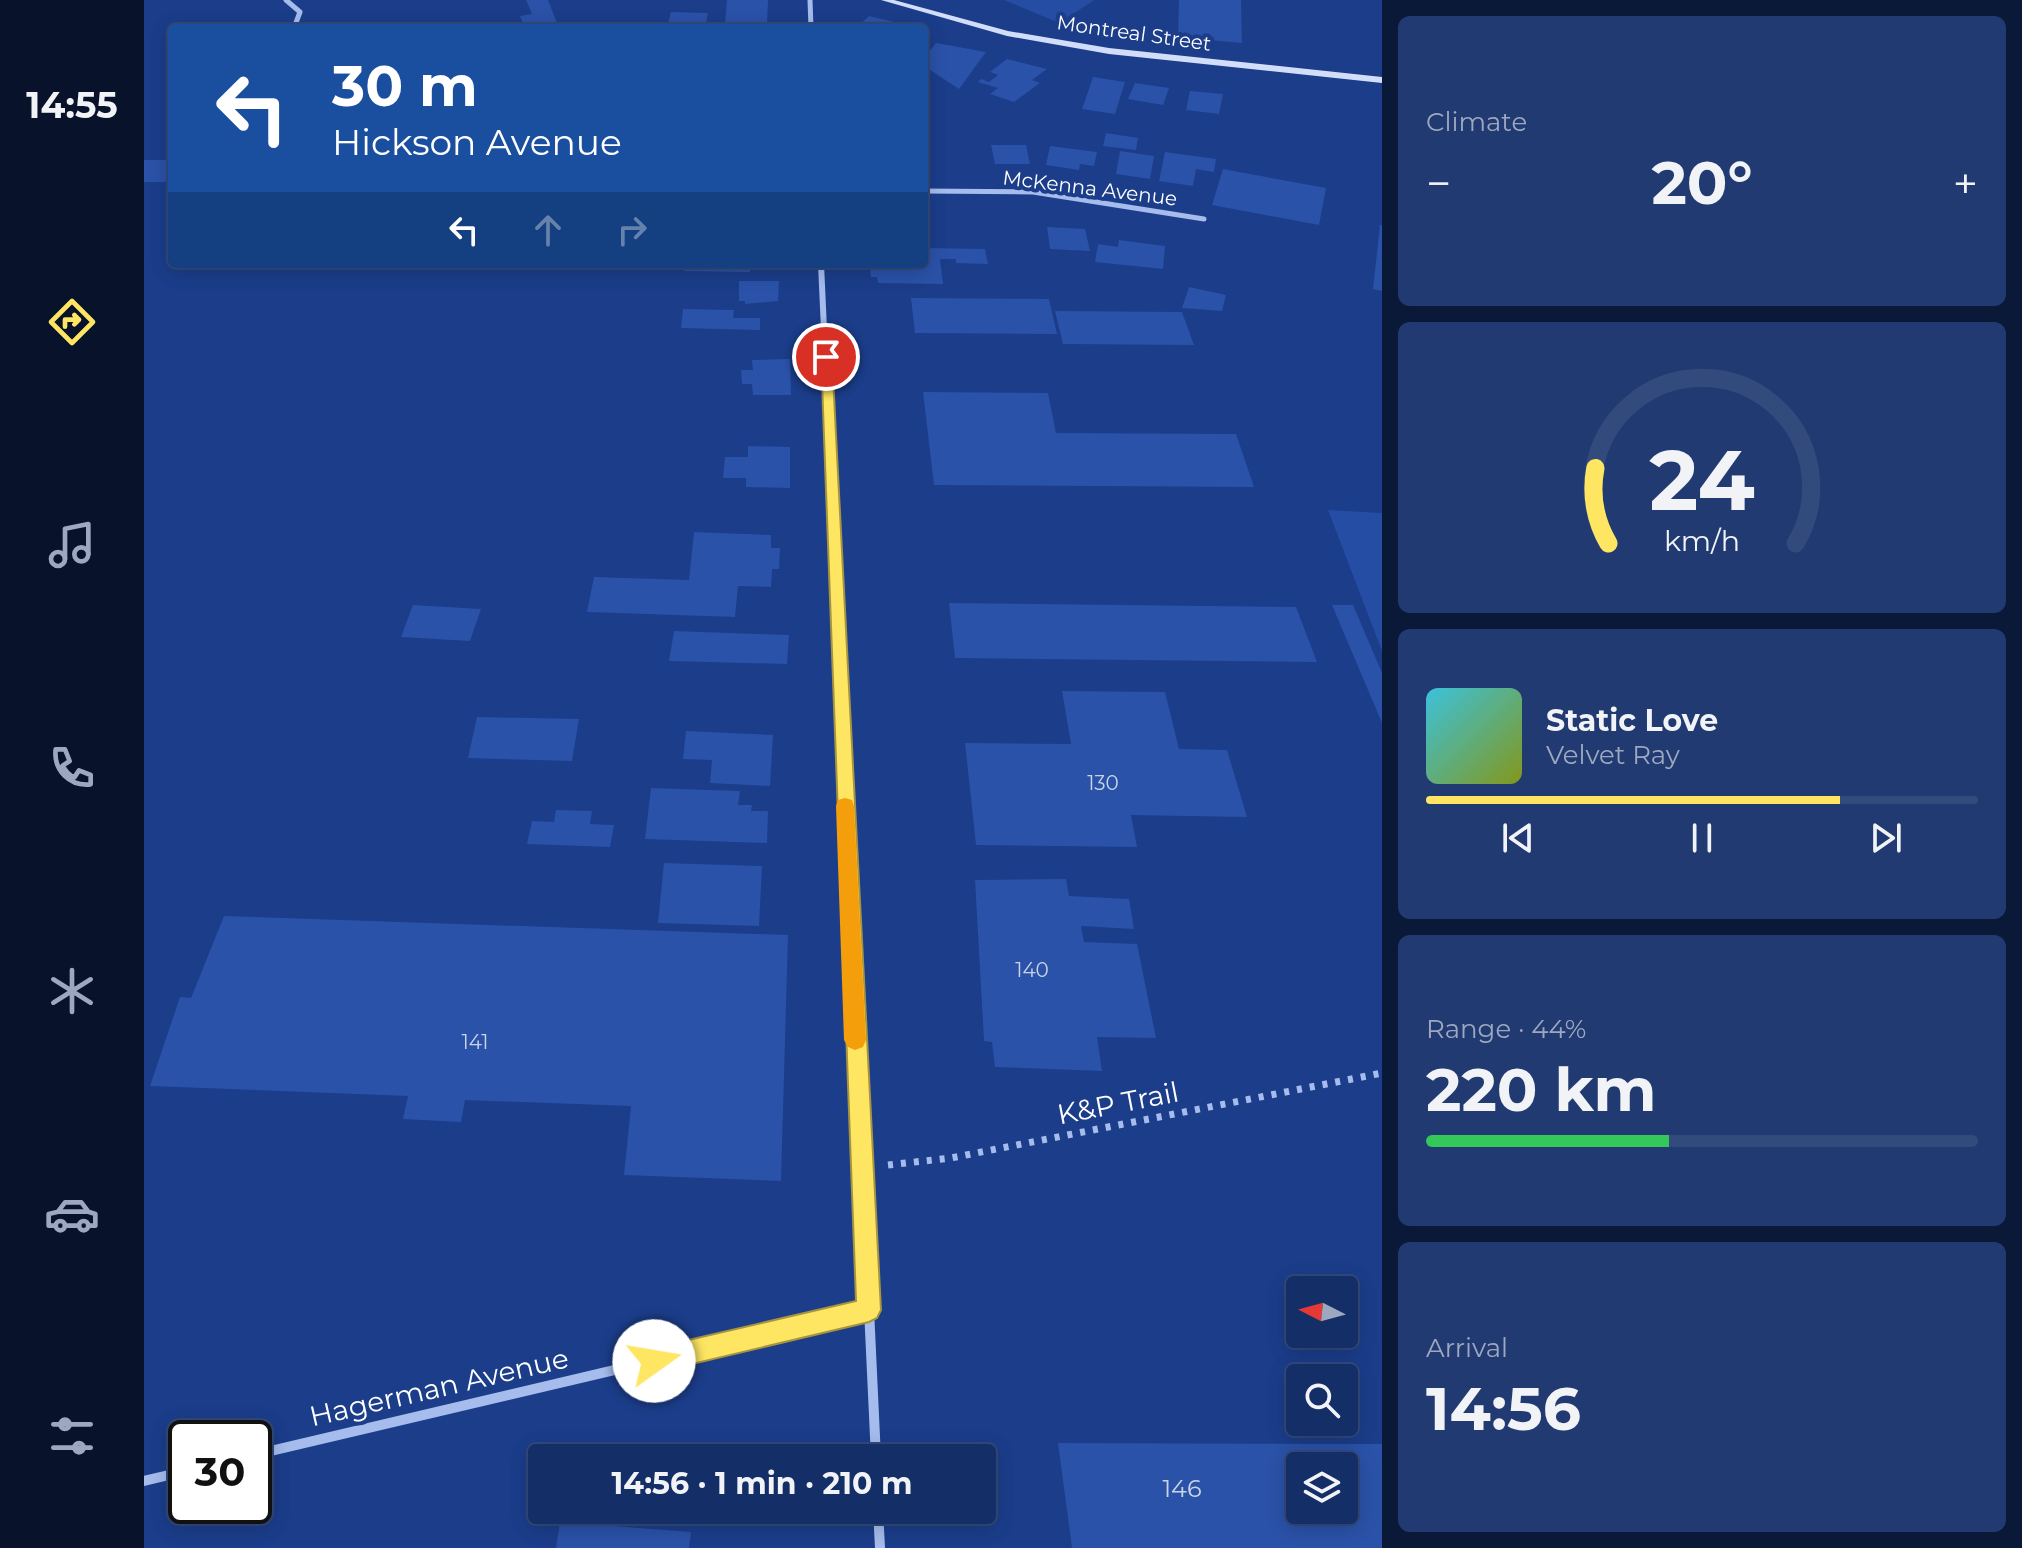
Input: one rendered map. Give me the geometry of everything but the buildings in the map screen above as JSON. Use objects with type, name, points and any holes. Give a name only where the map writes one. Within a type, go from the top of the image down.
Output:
[{"type":"main road","name":"Montreal Street","points":[[885,0],[1007,33],[1109,51],[1382,80]]},
{"type":"street","points":[[286,0],[300,12],[296,24]]},
{"type":"street","points":[[810,0],[811,24]]},
{"type":"street","name":"McKenna Avenue","points":[[928,191],[1033,192],[1204,219]]},
{"type":"street","points":[[821,268],[875,1444]]},
{"type":"street","name":"Hagerman Avenue","points":[[272,1451],[869,1310]]},
{"type":"street","points":[[144,1481],[168,1475]]},
{"type":"street","points":[[879,1524],[880,1548]]},
{"type":"path","name":"K&P Trail","points":[[861,1168],[951,1158],[1382,1073]]},
{"type":"shaded area","points":[[1004,0],[1093,0],[1093,1],[1059,23]]},
{"type":"shaded area","points":[[1328,510],[1382,513],[1382,651]]},
{"type":"slow traffic","points":[[845,806],[855,1040]]},
{"type":"route","points":[[654,1361],[869,1310],[826,357]]}]
